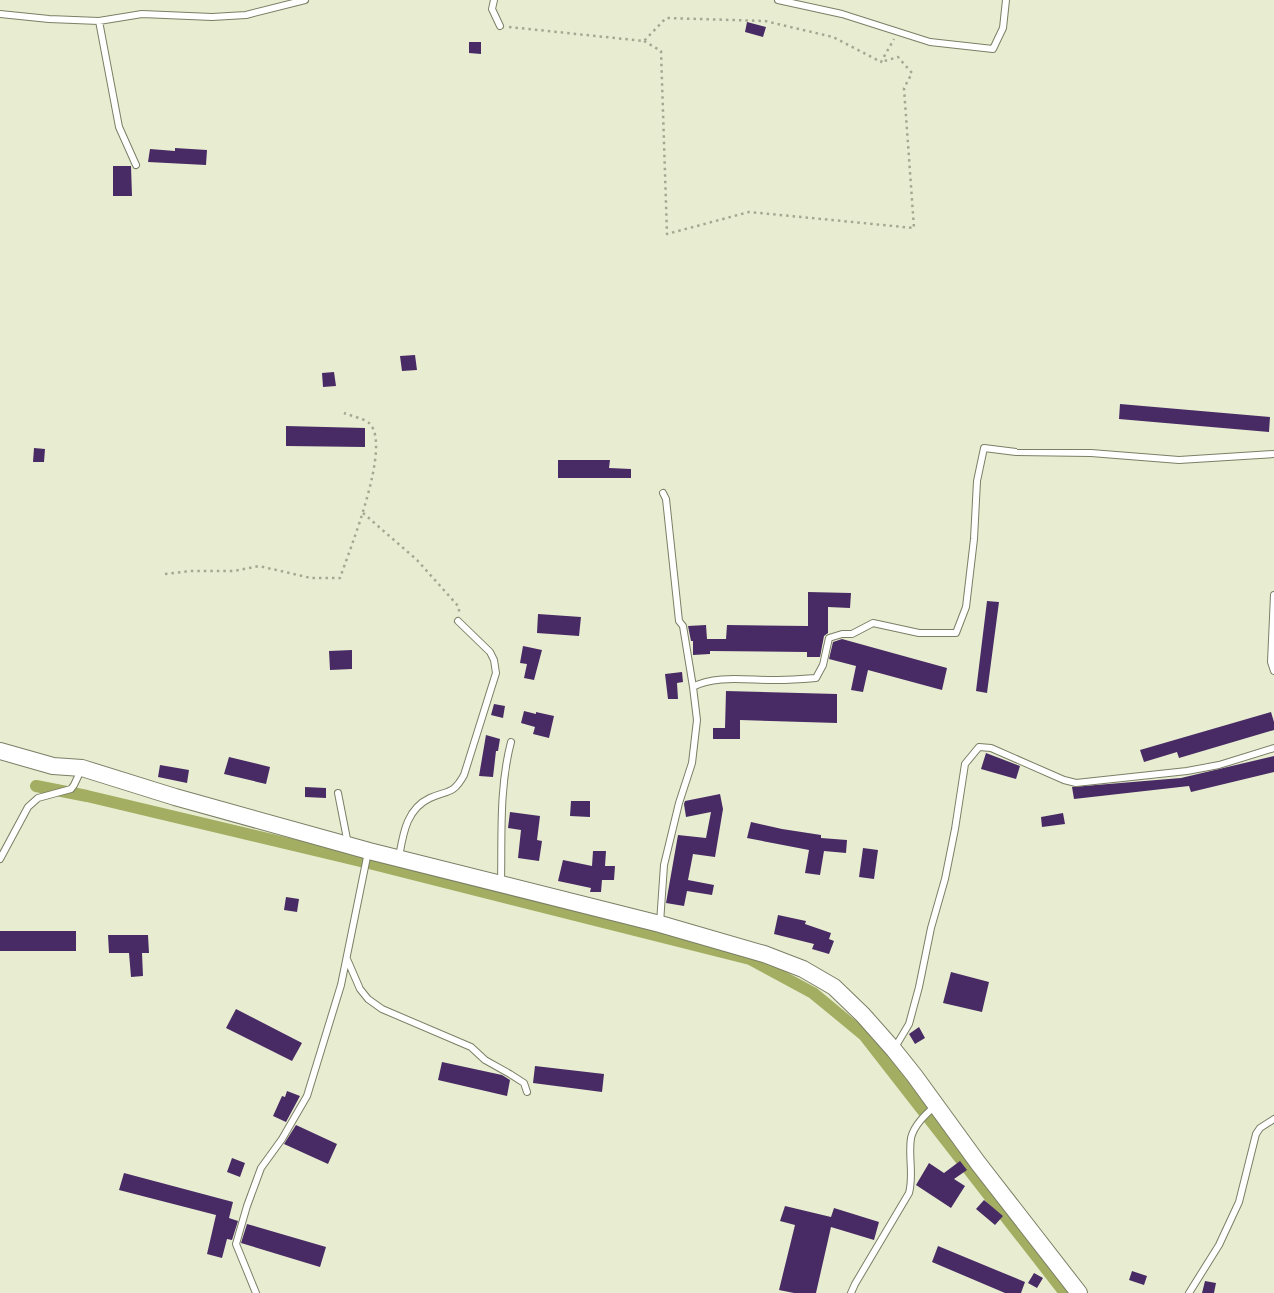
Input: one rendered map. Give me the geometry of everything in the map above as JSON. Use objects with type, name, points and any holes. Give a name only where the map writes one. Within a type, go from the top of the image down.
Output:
[{"type":"street","points":[[0,751],[46,764],[82,768],[175,797],[369,851],[660,924],[764,954],[803,969],[834,987],[863,1015],[894,1050],[978,1163],[1080,1293]]},
{"type":"lane","points":[[0,14],[49,19],[99,21],[142,14],[246,15],[305,0]]},
{"type":"lane","points":[[494,0],[492,9],[500,26]]},
{"type":"lane","points":[[778,0],[842,14],[930,42],[993,49],[1002,28],[1006,0]]},
{"type":"lane","points":[[99,21],[119,127],[136,165]]},
{"type":"lane","points":[[693,687],[699,683],[711,681],[816,678],[823,665],[829,638],[842,634],[852,634],[873,623],[919,633],[956,633],[966,607],[978,482],[984,448],[1016,452],[1091,453],[1179,460],[1274,454]]},
{"type":"lane","points":[[660,924],[664,865],[678,803],[692,763],[697,720],[682,626],[679,621],[666,499],[663,493]]},
{"type":"lane","points":[[1274,595],[1271,662],[1274,671]]},
{"type":"lane","points":[[399,859],[405,825],[412,813],[428,799],[449,792],[458,786],[464,775],[496,673],[494,660],[490,652],[458,621]]},
{"type":"lane","points":[[501,884],[503,788],[506,759],[511,742]]},
{"type":"lane","points":[[894,1050],[909,1024],[919,987],[931,928],[947,870],[965,764],[979,748],[991,748],[1064,780],[1076,782],[1187,771],[1220,765],[1274,748]]},
{"type":"lane","points":[[0,859],[28,806],[38,798],[70,789],[82,768]]},
{"type":"lane","points":[[338,793],[348,845]]},
{"type":"lane","points":[[256,1293],[236,1244],[247,1206],[262,1168],[282,1139],[307,1096],[341,985],[369,851]]},
{"type":"lane","points":[[346,958],[360,989],[368,999],[382,1009],[471,1047],[485,1060],[524,1083],[527,1092]]},
{"type":"lane","points":[[851,1293],[909,1193],[912,1182],[911,1136],[920,1120],[936,1105]]},
{"type":"lane","points":[[1188,1293],[1218,1245],[1239,1202],[1256,1134],[1260,1128],[1274,1119]]},
{"type":"path","points":[[500,26],[644,41],[661,51],[667,234],[749,212],[914,228],[904,88],[912,73],[898,57],[881,62],[833,37],[765,21],[666,18],[644,41]]},
{"type":"path","points":[[881,62],[898,32]]},
{"type":"path","points":[[165,574],[190,571],[234,571],[259,566],[311,578],[340,578],[363,513],[376,458],[376,434],[369,423],[344,413]]},
{"type":"path","points":[[363,513],[417,560],[454,601],[459,607],[458,621]]},
{"type":"building","points":[[747,22],[766,27],[763,37],[745,32]]},
{"type":"building","points":[[469,42],[481,42],[481,54],[469,53]]},
{"type":"building","points":[[175,148],[207,150],[206,165],[148,162],[150,149],[175,151]]},
{"type":"building","points":[[113,166],[131,166],[132,196],[113,196]]},
{"type":"building","points":[[415,355],[417,370],[402,371],[400,356]]},
{"type":"building","points":[[334,372],[336,386],[323,387],[322,373]]},
{"type":"building","points":[[1120,404],[1270,417],[1269,432],[1119,419]]},
{"type":"building","points":[[286,426],[365,428],[365,447],[286,446]]},
{"type":"building","points":[[34,448],[45,449],[44,462],[33,462]]},
{"type":"building","points":[[558,460],[610,460],[609,468],[631,469],[631,478],[558,478]]},
{"type":"building","points":[[808,592],[851,593],[850,608],[828,607],[828,633],[824,636],[820,657],[807,657],[807,652],[710,651],[710,654],[693,655],[693,641],[691,641],[688,626],[706,625],[707,639],[726,639],[727,625],[808,626]]},
{"type":"building","points":[[987,601],[999,602],[987,693],[976,691]]},
{"type":"building","points":[[538,614],[581,617],[579,636],[537,633]]},
{"type":"building","points":[[842,639],[947,668],[942,690],[868,670],[863,692],[851,690],[856,666],[829,659],[833,642]]},
{"type":"building","points":[[523,646],[542,650],[534,680],[524,678],[527,664],[520,663]]},
{"type":"building","points":[[352,650],[352,669],[330,670],[329,651]]},
{"type":"building","points":[[682,672],[683,682],[677,683],[678,699],[668,699],[665,674]]},
{"type":"building","points":[[726,691],[837,694],[837,723],[740,720],[740,739],[713,739],[713,728],[725,728]]},
{"type":"building","points":[[494,704],[505,706],[503,718],[491,715]]},
{"type":"building","points":[[524,711],[554,716],[549,738],[533,734],[535,727],[521,723]]},
{"type":"building","points":[[1271,712],[1274,730],[1179,758],[1177,752],[1144,762],[1140,750]]},
{"type":"building","points":[[486,735],[500,739],[498,751],[496,751],[493,777],[479,776]]},
{"type":"building","points":[[986,753],[1020,766],[1016,779],[981,769]]},
{"type":"building","points":[[1274,756],[1274,772],[1191,792],[1189,786],[1074,799],[1072,787],[1181,778]]},
{"type":"building","points":[[229,757],[270,767],[266,784],[224,774]]},
{"type":"building","points":[[160,765],[189,770],[187,783],[158,777]]},
{"type":"building","points":[[305,787],[326,788],[326,798],[305,797]]},
{"type":"building","points":[[720,794],[723,809],[715,857],[693,854],[688,880],[714,885],[712,895],[687,891],[684,906],[666,903],[678,835],[706,838],[711,812],[686,817],[685,801]]},
{"type":"building","points":[[571,801],[590,801],[590,817],[570,816]]},
{"type":"building","points":[[510,812],[540,816],[537,840],[542,841],[539,861],[518,858],[521,830],[508,828]]},
{"type":"building","points":[[1063,813],[1065,824],[1042,827],[1041,817]]},
{"type":"building","points":[[751,822],[821,835],[821,838],[847,840],[846,853],[824,851],[820,875],[805,873],[809,850],[747,838]]},
{"type":"building","points":[[863,848],[878,850],[874,879],[859,877]]},
{"type":"building","points":[[593,851],[606,851],[605,866],[615,866],[614,880],[602,880],[601,892],[590,892],[591,888],[558,881],[563,860],[592,866]]},
{"type":"building","points":[[286,897],[299,899],[297,912],[284,910]]},
{"type":"building","points":[[778,915],[806,921],[805,924],[831,933],[829,939],[834,941],[829,954],[812,949],[814,944],[774,934]]},
{"type":"building","points":[[0,931],[76,931],[76,951],[0,951]]},
{"type":"building","points":[[108,935],[148,935],[149,953],[142,953],[143,976],[131,977],[129,953],[109,953]]},
{"type":"building","points":[[951,972],[989,982],[982,1012],[943,1003]]},
{"type":"building","points":[[236,1009],[302,1043],[292,1061],[226,1028]]},
{"type":"building","points":[[919,1027],[925,1038],[915,1044],[909,1034]]},
{"type":"building","points":[[442,1062],[502,1075],[510,1080],[507,1096],[438,1080]]},
{"type":"building","points":[[535,1066],[604,1074],[602,1092],[533,1083]]},
{"type":"building","points":[[287,1091],[300,1096],[286,1122],[273,1116],[282,1096],[285,1097]]},
{"type":"building","points":[[296,1125],[337,1144],[328,1164],[284,1144]]},
{"type":"building","points":[[232,1158],[245,1163],[240,1177],[227,1172]]},
{"type":"building","points":[[960,1161],[967,1170],[954,1179],[965,1186],[951,1208],[916,1185],[929,1163],[944,1173]]},
{"type":"building","points":[[124,1173],[233,1202],[229,1218],[238,1221],[232,1240],[227,1239],[222,1258],[207,1254],[216,1215],[119,1190]]},
{"type":"building","points":[[984,1200],[1003,1216],[995,1225],[976,1209]]},
{"type":"building","points":[[785,1206],[831,1217],[834,1208],[879,1222],[874,1240],[831,1227],[816,1293],[794,1293],[779,1290],[795,1225],[780,1221]]},
{"type":"building","points":[[247,1224],[326,1247],[320,1267],[241,1243]]},
{"type":"building","points":[[938,1246],[1025,1282],[1021,1293],[1005,1293],[932,1262]]},
{"type":"building","points":[[1132,1271],[1147,1276],[1144,1285],[1129,1280]]},
{"type":"building","points":[[1034,1273],[1043,1278],[1037,1288],[1028,1283]]},
{"type":"building","points":[[1205,1281],[1216,1283],[1214,1293],[1202,1293]]},
{"type":"waterway","points":[[36,786],[87,796],[373,864],[750,959],[813,993],[864,1035],[1065,1293]]}]
